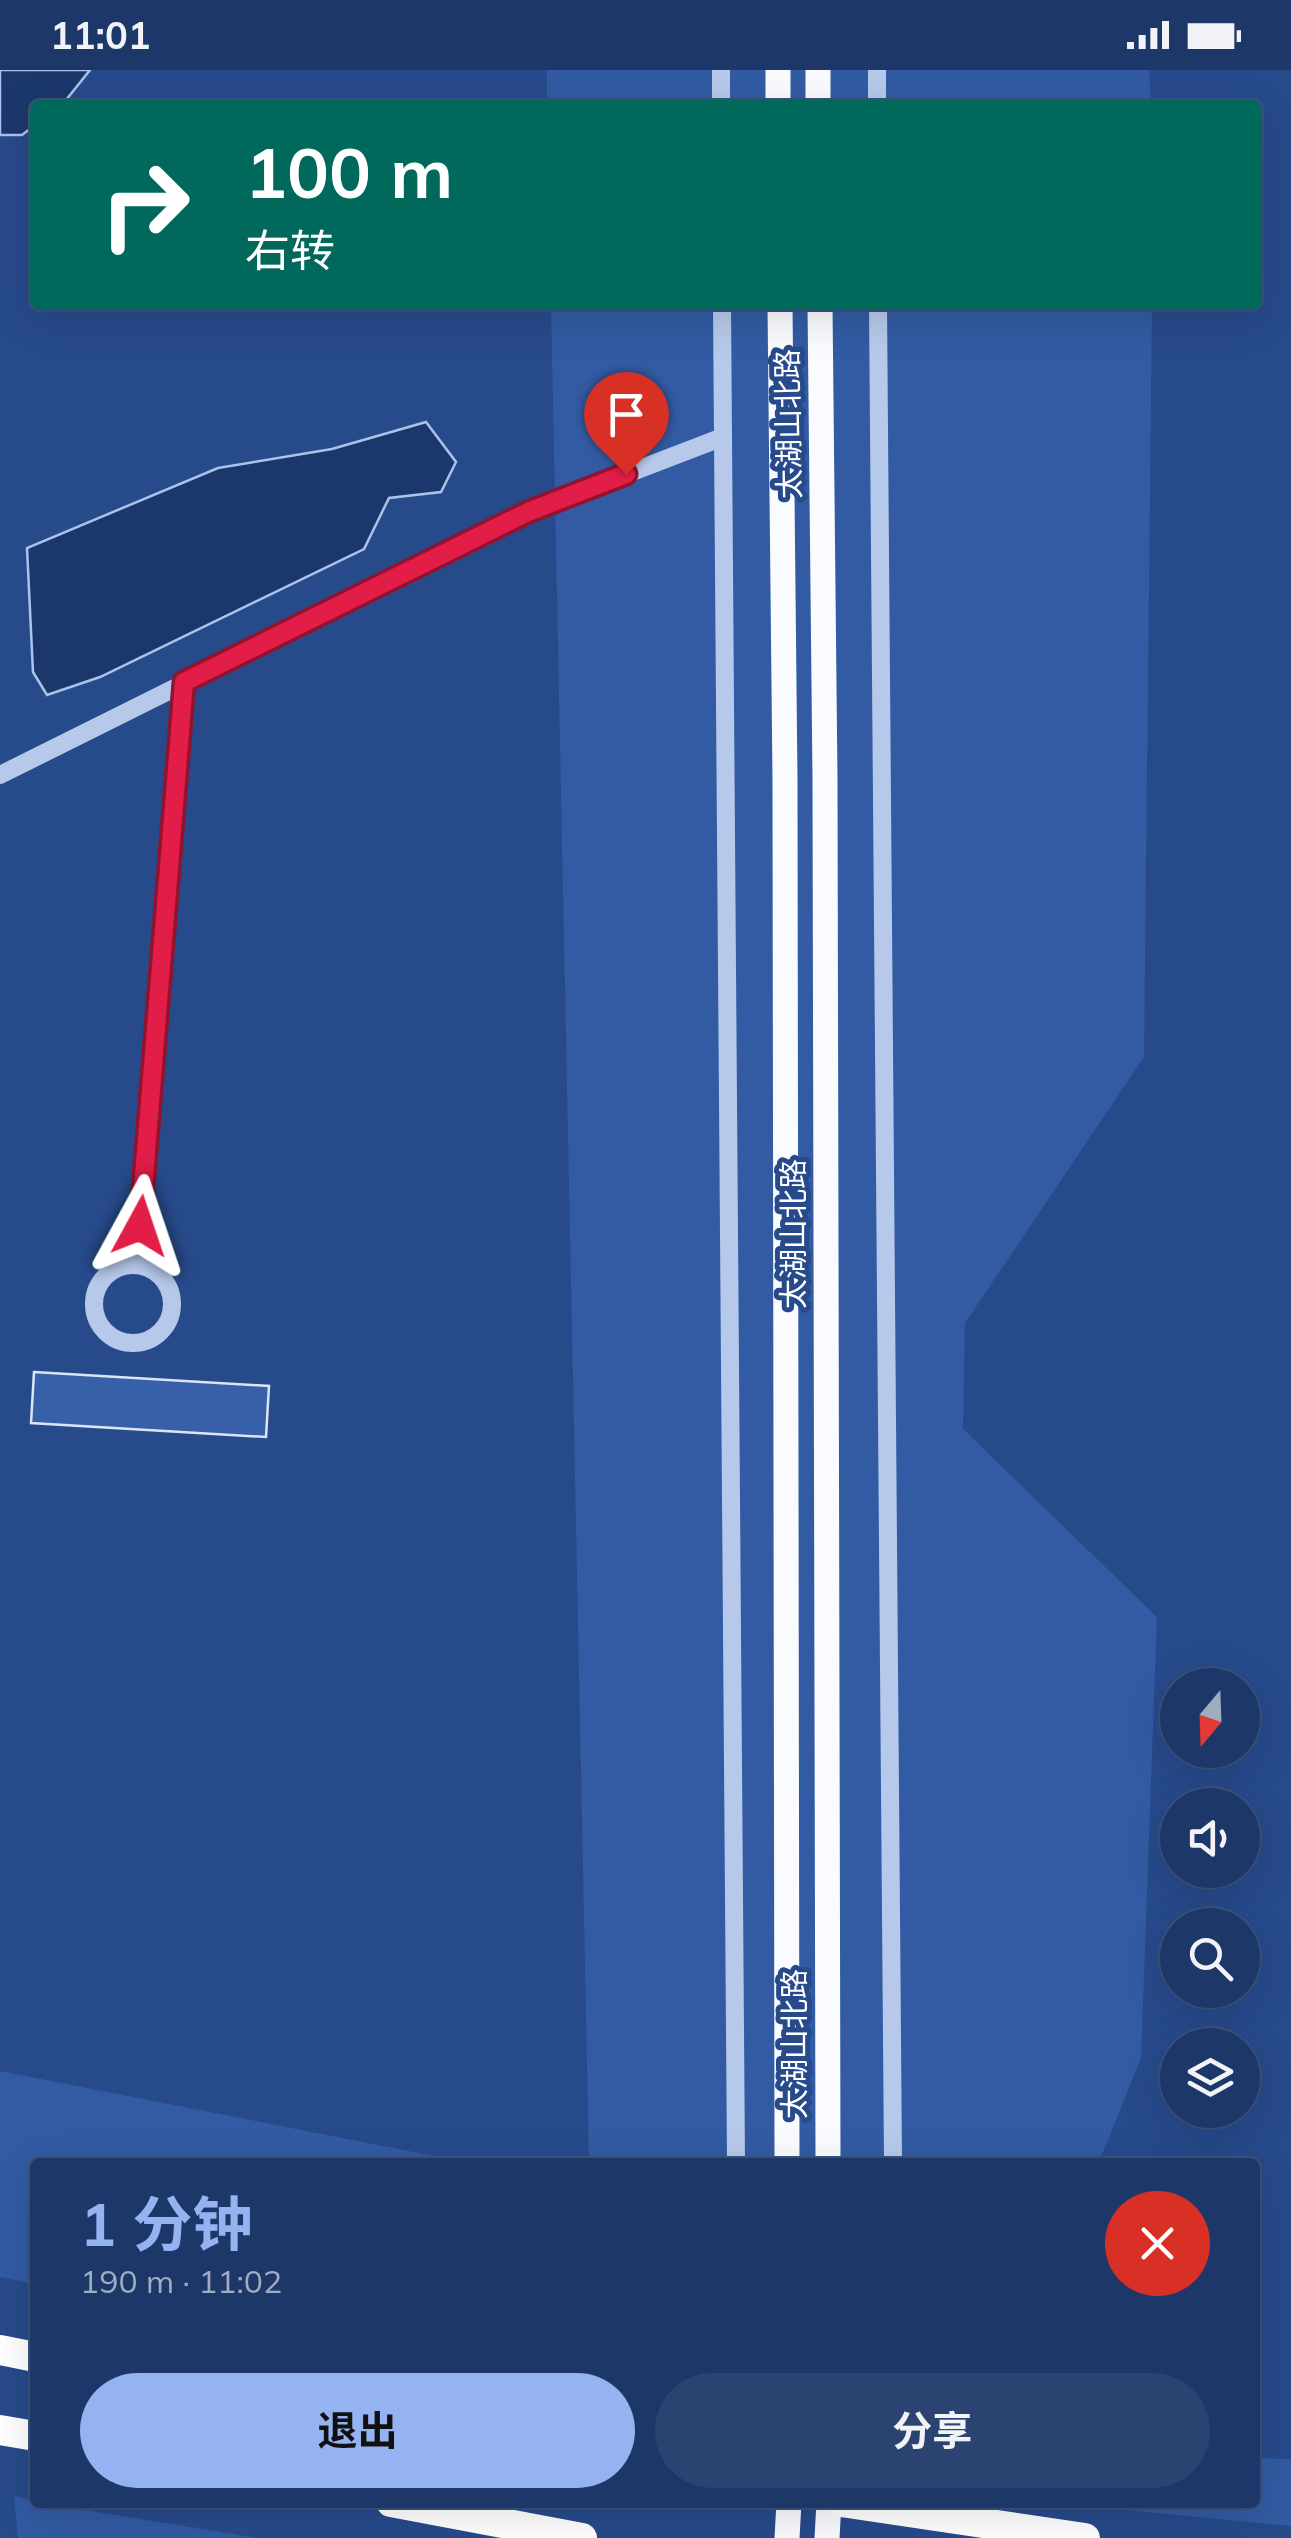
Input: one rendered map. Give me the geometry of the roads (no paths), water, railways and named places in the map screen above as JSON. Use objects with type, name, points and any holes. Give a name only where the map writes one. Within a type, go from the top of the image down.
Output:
[{"type":"highway","points":[[0,2350],[30,2355]]},
{"type":"highway","points":[[0,2430],[30,2435]]},
{"type":"highway","points":[[423,2508],[582,2538]]},
{"type":"highway","points":[[882,2508],[1085,2538]]},
{"type":"main road","points":[[778,70],[778,100]]},
{"type":"main road","points":[[818,70],[818,100]]},
{"type":"main road","name":"太湖山北路","points":[[780,310],[785,781],[786,2158]]},
{"type":"main road","name":"太湖山北路","points":[[820,310],[828,2158]]},
{"type":"main road","points":[[787,2538],[789,2508]]},
{"type":"main road","points":[[828,2538],[829,2508]]},
{"type":"street","points":[[720,70],[721,100]]},
{"type":"street","points":[[877,70],[877,100]]},
{"type":"street","points":[[722,310],[736,2158]]},
{"type":"street","points":[[878,310],[892,2158]]},
{"type":"street","points":[[0,775],[528,512],[723,437]]},
{"type":"street","points":[[137,1266],[184,682]]},
{"type":"street","points":[[137,1266],[161,1277],[172,1300],[166,1326],[156,1336],[132,1344],[108,1335],[95,1314],[94,1301],[103,1279],[113,1271],[137,1266]]}]
